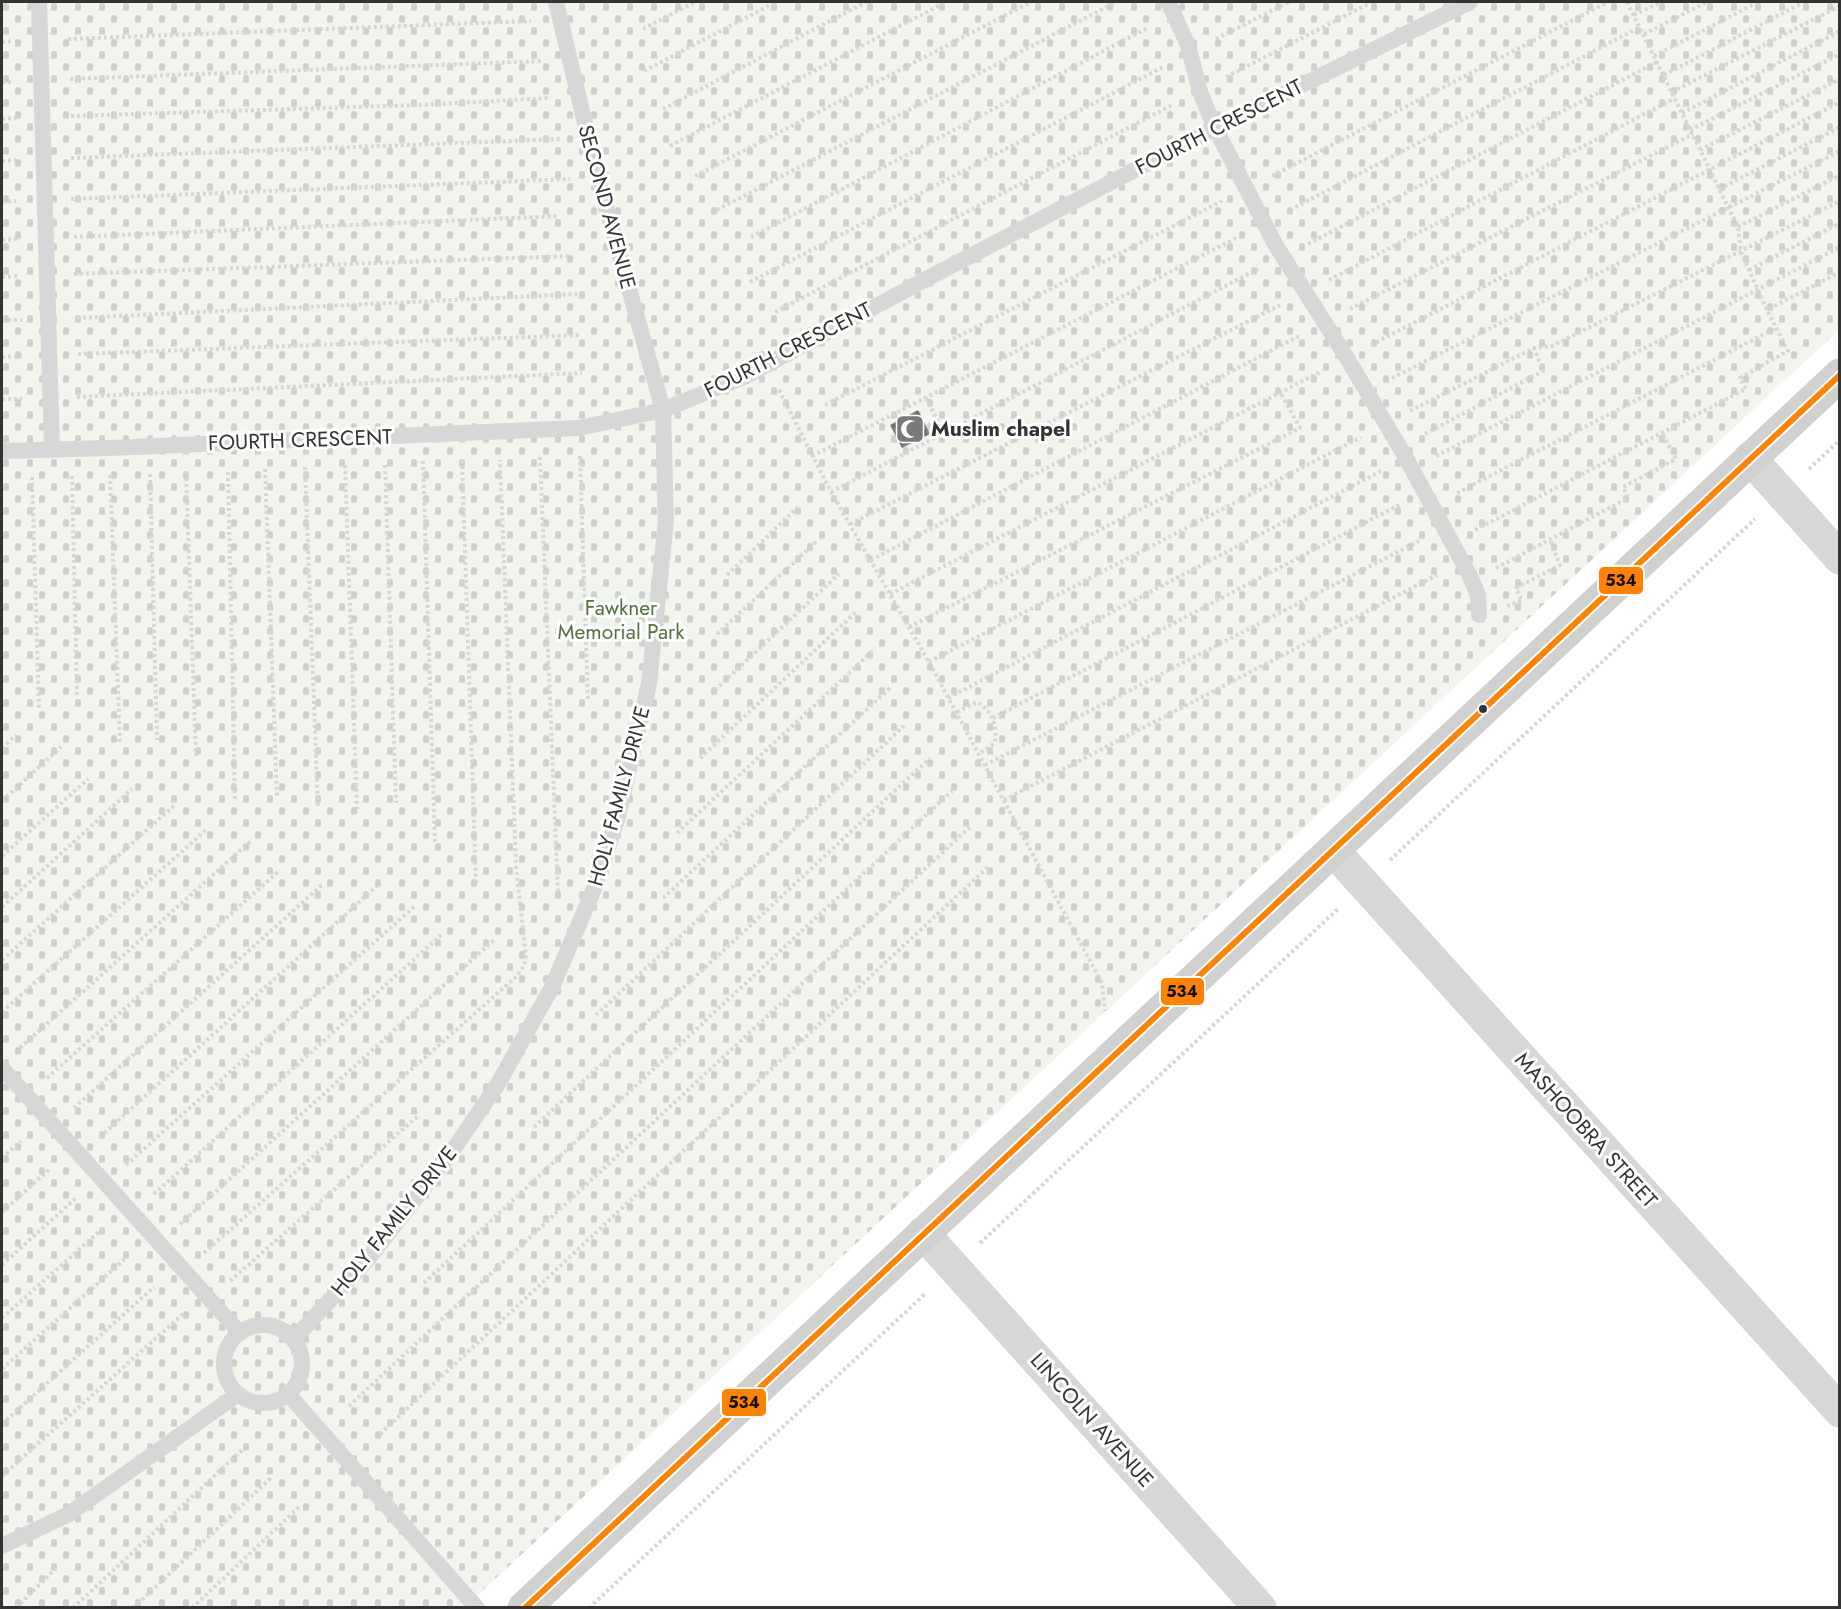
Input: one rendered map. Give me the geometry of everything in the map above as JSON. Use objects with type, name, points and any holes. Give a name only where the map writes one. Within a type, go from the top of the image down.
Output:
[{"type":"main road","points":[[524,1608],[1839,375]]},
{"type":"street","points":[[1750,458],[1839,558]]},
{"type":"street","name":"MASHOOBRA STREET","points":[[1333,850],[1839,1411]]},
{"type":"street","name":"LINCOLN AVENUE","points":[[923,1233],[1260,1608]]},
{"type":"lane","points":[[39,2],[52,450]]},
{"type":"lane","name":"SECOND AVENUE","points":[[556,2],[598,178],[663,410]]},
{"type":"lane","name":"FOURTH CRESCENT","points":[[2,451],[149,447],[579,428],[663,410],[766,366],[1215,128],[1470,2]]},
{"type":"lane","points":[[1171,8],[1184,35],[1200,90],[1215,128],[1264,223],[1367,391],[1448,535],[1478,595],[1479,615]]},
{"type":"lane","name":"HOLY FAMILY DRIVE","points":[[293,1340],[368,1259],[406,1212],[451,1153],[498,1084],[552,987],[594,889],[616,820],[649,684],[666,521],[663,410]]},
{"type":"lane","points":[[2,1068],[240,1333]]},
{"type":"lane","points":[[256,1327],[273,1327],[284,1332],[293,1340],[302,1362],[300,1374],[288,1394],[268,1403],[247,1400],[230,1386],[225,1375],[226,1352],[231,1342],[240,1333],[256,1327]]},
{"type":"lane","points":[[2,1546],[69,1514],[238,1394]]},
{"type":"lane","points":[[288,1394],[477,1608]]},
{"type":"path","points":[[643,28],[695,2]]},
{"type":"path","points":[[644,71],[776,2]]},
{"type":"path","points":[[663,109],[866,2]]},
{"type":"path","points":[[670,146],[946,2]]},
{"type":"path","points":[[696,176],[1031,2]]},
{"type":"path","points":[[717,210],[1116,2]]},
{"type":"path","points":[[750,282],[1289,2]]},
{"type":"path","points":[[774,312],[1372,2]]},
{"type":"path","points":[[825,405],[1608,2]]},
{"type":"path","points":[[985,765],[1448,535],[1662,433],[1746,389],[1740,378],[1788,351],[1741,252],[1738,227],[1729,207],[1627,2]]},
{"type":"path","points":[[1634,15],[1661,2]]},
{"type":"path","points":[[1644,34],[1707,2]]},
{"type":"path","points":[[1654,56],[1758,2]]},
{"type":"path","points":[[1664,75],[1804,2]]},
{"type":"path","points":[[1672,92],[1839,6]]},
{"type":"path","points":[[751,237],[1171,8]]},
{"type":"path","points":[[2,42],[561,20]]},
{"type":"path","points":[[812,456],[1640,27]]},
{"type":"path","points":[[1682,113],[1839,31]]},
{"type":"path","points":[[871,560],[1839,54]]},
{"type":"path","points":[[2,82],[570,60]]},
{"type":"path","points":[[831,492],[1657,62]]},
{"type":"path","points":[[1700,150],[1839,78]]},
{"type":"path","points":[[2,119],[418,105],[579,97]]},
{"type":"path","points":[[850,524],[1306,292],[1675,98]]},
{"type":"path","points":[[1719,189],[1839,127]]},
{"type":"path","points":[[2,161],[589,138]]},
{"type":"path","points":[[1367,391],[1839,151]]},
{"type":"path","points":[[1738,227],[1839,175]]},
{"type":"path","points":[[2,202],[598,178]]},
{"type":"path","points":[[2,240],[559,216]]},
{"type":"path","points":[[1749,270],[1839,223]]},
{"type":"path","points":[[948,698],[1406,458],[1839,247]]},
{"type":"path","points":[[2,277],[570,256]]},
{"type":"path","points":[[1767,310],[1839,272]]},
{"type":"path","points":[[2,320],[578,294]]},
{"type":"path","points":[[993,718],[1428,499],[1776,328]]},
{"type":"path","points":[[2,357],[581,335]]},
{"type":"path","points":[[1406,458],[1543,371],[1534,348]]},
{"type":"path","points":[[766,366],[831,492],[957,712],[1102,983],[1105,1013],[1128,1041]]},
{"type":"path","points":[[2,399],[582,373]]},
{"type":"path","points":[[909,627],[1300,428],[1280,392]]},
{"type":"path","points":[[926,398],[944,433]]},
{"type":"path","points":[[579,428],[588,701]]},
{"type":"path","points":[[539,430],[558,894]]},
{"type":"path","points":[[184,1271],[517,975],[524,966],[526,957],[516,866],[499,432]]},
{"type":"path","points":[[1472,581],[1628,498],[1623,487],[1676,459],[1662,433]]},
{"type":"path","points":[[461,434],[476,885]]},
{"type":"path","points":[[422,435],[435,844]]},
{"type":"path","points":[[384,437],[396,803]]},
{"type":"path","points":[[344,438],[357,809]]},
{"type":"path","points":[[304,440],[318,808]]},
{"type":"path","points":[[589,1608],[1839,440]]},
{"type":"path","points":[[264,442],[277,798]]},
{"type":"path","points":[[227,443],[235,801]]},
{"type":"path","points":[[185,445],[196,756]]},
{"type":"path","points":[[149,447],[157,740]]},
{"type":"path","points":[[109,448],[120,744]]},
{"type":"path","points":[[72,450],[77,697]]},
{"type":"path","points":[[29,451],[39,710]]},
{"type":"path","points":[[727,575],[798,507]]},
{"type":"path","points":[[1479,615],[1522,601],[1516,588],[1560,565],[1550,540]]},
{"type":"path","points":[[717,634],[817,541]]},
{"type":"path","points":[[1004,800],[1462,562]]},
{"type":"path","points":[[715,690],[839,574]]},
{"type":"path","points":[[700,758],[856,612]]},
{"type":"path","points":[[677,833],[876,649]]},
{"type":"path","points":[[663,898],[891,687]]},
{"type":"path","points":[[957,712],[977,702],[984,706],[993,718],[996,728],[995,743],[979,754]]},
{"type":"path","points":[[596,1015],[904,726]]},
{"type":"path","points":[[2,748],[16,735]]},
{"type":"path","points":[[2,801],[61,747]]},
{"type":"path","points":[[534,1127],[930,758]]},
{"type":"path","points":[[2,856],[88,779]]},
{"type":"path","points":[[2,907],[132,789]]},
{"type":"path","points":[[424,1282],[952,791]]},
{"type":"path","points":[[2,960],[176,804]]},
{"type":"path","points":[[349,1406],[970,828]]},
{"type":"path","points":[[2,1012],[206,830]]},
{"type":"path","points":[[19,1049],[252,840]]},
{"type":"path","points":[[380,1434],[989,866]]},
{"type":"path","points":[[27,1096],[279,871]]},
{"type":"path","points":[[53,1126],[323,884]]},
{"type":"path","points":[[80,1156],[377,886]]},
{"type":"path","points":[[105,1184],[416,905]]},
{"type":"path","points":[[132,1214],[441,935]]},
{"type":"path","points":[[159,1243],[495,939]]},
{"type":"path","points":[[2,1476],[419,1115]]},
{"type":"path","points":[[2,1158],[21,1141]]},
{"type":"path","points":[[2,1212],[50,1169]]},
{"type":"path","points":[[2,1265],[76,1198]]},
{"type":"path","points":[[2,1318],[102,1229]]},
{"type":"path","points":[[2,1369],[127,1257]]},
{"type":"path","points":[[2,1424],[154,1287]]},
{"type":"path","points":[[73,1608],[243,1449]]},
{"type":"path","points":[[133,1608],[271,1478]]},
{"type":"path","points":[[192,1608],[300,1507]]},
{"type":"path","points":[[16,1608],[56,1568]]},
{"type":"green space","name":"Fawkner Memorial Park","points":[[2,2],[1839,2],[1839,330],[465,1607],[2,1608]]},
{"type":"building","name":"Muslim chapel","points":[[918,410],[930,434],[902,448],[890,425]]},
{"type":"transit line","name":"534","points":[[525,1608],[1840,375]]},
{"type":"place","name":"Muslim chapel","points":[[910,429]]}]
